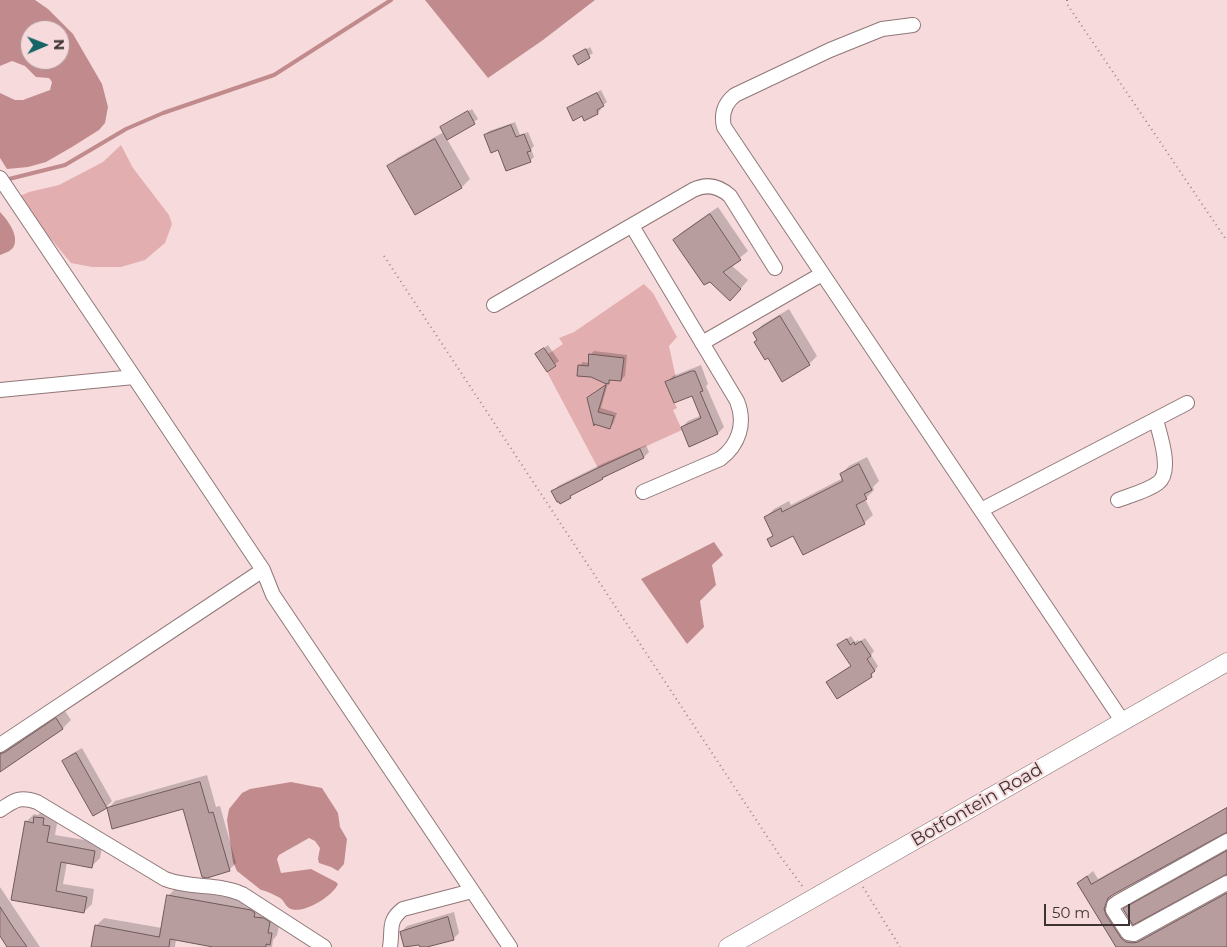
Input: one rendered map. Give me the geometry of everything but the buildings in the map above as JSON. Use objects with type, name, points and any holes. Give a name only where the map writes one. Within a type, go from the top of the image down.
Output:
[{"type":"main road","name":"Botfontein Road","points":[[728,947],[1227,662]]},
{"type":"street","points":[[913,24],[882,29],[830,50],[735,95],[724,109],[723,121],[727,132],[1123,722]]},
{"type":"street","points":[[0,178],[263,570],[273,595],[510,947]]},
{"type":"street","points":[[494,305],[698,188],[715,187],[730,196],[775,268]]},
{"type":"street","points":[[632,226],[739,407],[741,421],[739,435],[732,448],[720,459],[643,492]]},
{"type":"street","points":[[702,343],[822,274]]},
{"type":"street","points":[[0,390],[134,377]]},
{"type":"street","points":[[981,510],[1187,403]]},
{"type":"street","points":[[1118,500],[1153,486],[1160,482],[1164,474],[1166,466],[1156,420]]},
{"type":"street","points":[[0,745],[263,570]]},
{"type":"street","points":[[0,810],[16,800],[27,798],[37,802],[166,879],[178,884],[232,889],[324,947]]},
{"type":"street","points":[[1227,841],[1114,904],[1113,910],[1128,933],[1134,934],[1227,883]]},
{"type":"street","points":[[390,947],[392,938],[391,926],[394,915],[403,909],[472,891]]},
{"type":"path","points":[[1067,0],[1067,4],[1227,241]]},
{"type":"path","points":[[384,256],[775,848],[811,899]]},
{"type":"path","points":[[856,874],[900,947]]},
{"type":"shaded area","points":[[0,0],[35,0],[59,20],[20,20],[20,64],[12,61],[0,66]]},
{"type":"shaded area","points":[[425,0],[595,0],[543,40],[488,78]]},
{"type":"shaded area","points":[[70,31],[102,84],[108,107],[105,123],[99,130],[46,162],[28,167],[7,169],[0,158],[0,93],[15,100],[23,100],[50,90],[52,82],[49,78],[36,77],[29,70],[70,70]]},
{"type":"shaded area","points":[[121,145],[133,168],[169,215],[172,224],[165,243],[145,260],[121,267],[92,267],[71,263],[35,220],[20,196],[59,185],[103,162]]},
{"type":"shaded area","points":[[0,212],[12,227],[15,242],[12,249],[0,255]]},
{"type":"shaded area","points":[[644,284],[653,293],[677,337],[669,346],[676,378],[665,382],[677,408],[673,410],[682,430],[598,468],[547,372],[556,366],[548,354],[563,344],[559,338],[574,332]]},
{"type":"shaded area","points":[[714,542],[723,555],[712,565],[716,585],[700,601],[704,627],[687,644],[641,579]]},
{"type":"shaded area","points":[[291,782],[322,788],[338,813],[340,827],[347,839],[344,864],[338,871],[319,863],[320,848],[315,841],[309,838],[279,855],[277,859],[281,873],[311,869],[338,884],[324,899],[297,910],[289,908],[282,899],[261,890],[237,871],[233,862],[227,820],[229,809],[242,793],[250,789]]},
{"type":"waterway","points":[[5,180],[65,165],[126,129],[163,113],[274,75],[391,0]]}]
